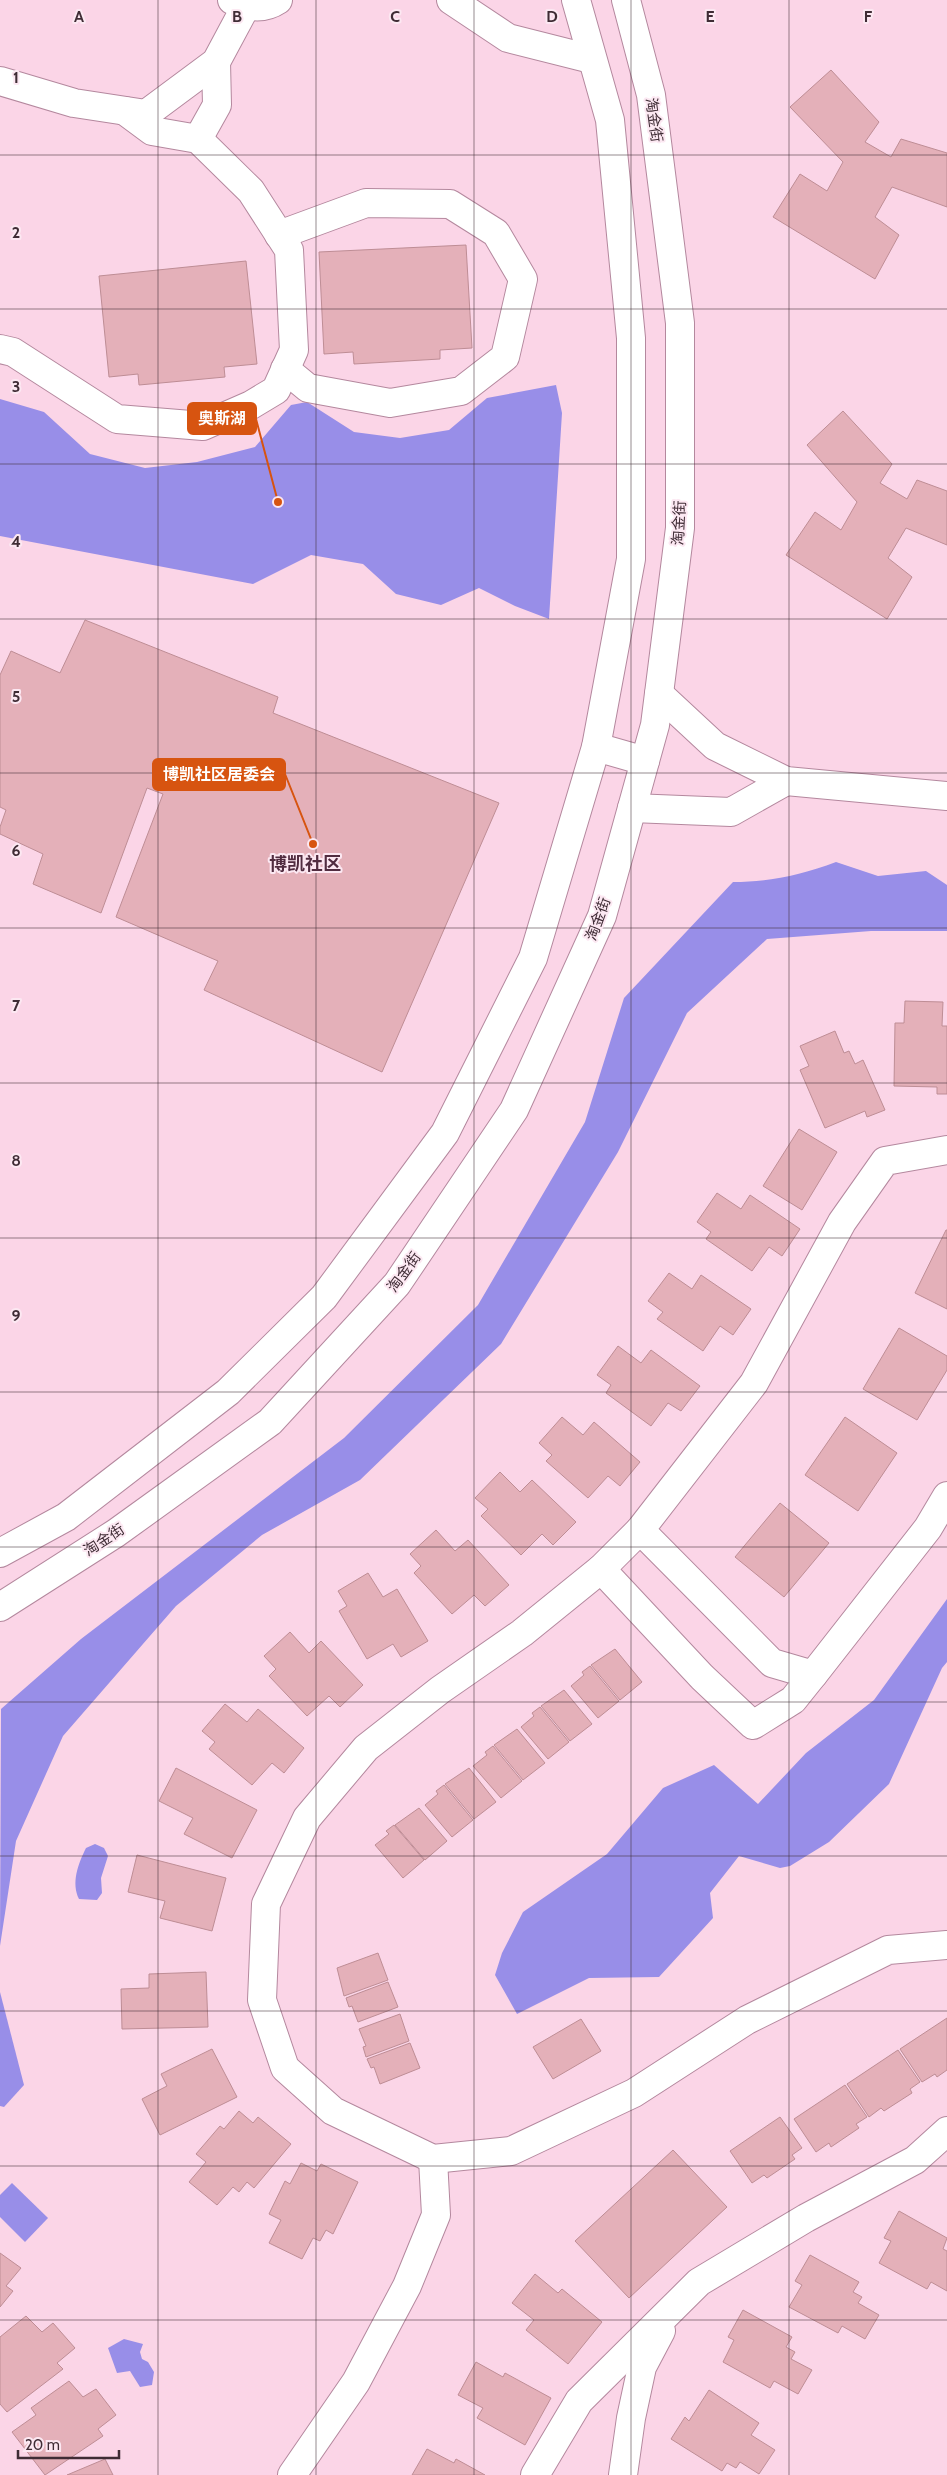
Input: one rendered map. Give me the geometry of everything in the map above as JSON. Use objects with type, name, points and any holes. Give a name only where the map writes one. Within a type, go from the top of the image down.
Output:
[{"type":"street","points":[[198,139],[216,106],[216,62],[239,3],[260,7],[278,0]]},
{"type":"street","points":[[451,0],[508,38],[591,59]]},
{"type":"street","points":[[0,1553],[66,1518],[228,1392],[330,1289],[445,1133],[533,958],[596,747],[631,560],[631,338],[610,120],[591,59],[576,0]]},
{"type":"street","name":"淘金街","points":[[0,1606],[116,1534],[270,1422],[397,1284],[514,1110],[602,916],[655,725],[680,528],[680,323],[652,95],[626,0]]},
{"type":"street","points":[[0,81],[74,103],[146,114],[216,62]]},
{"type":"street","points":[[0,350],[13,352],[117,419],[203,426],[251,405],[276,390],[294,350],[289,250],[251,191],[198,139],[152,131],[125,111]]},
{"type":"street","points":[[279,236],[366,203],[450,204],[496,233],[523,279],[506,357],[461,391],[390,403],[308,388],[285,369]]},
{"type":"street","points":[[659,694],[715,746],[786,781],[947,796]]},
{"type":"street","points":[[596,747],[645,761]]},
{"type":"street","points":[[632,808],[731,812],[786,781]]},
{"type":"street","points":[[947,1150],[885,1161],[842,1222],[754,1383],[640,1530],[601,1569],[522,1633],[440,1690],[366,1748],[307,1818],[266,1904],[262,2000],[285,2068],[333,2111],[433,2159],[511,2151],[634,2092],[747,2020],[888,1950],[947,1944]]},
{"type":"street","points":[[601,1569],[702,1677],[753,1724],[793,1700],[928,1528],[947,1496]]},
{"type":"street","points":[[640,1530],[772,1663],[813,1675]]},
{"type":"street","points":[[535,2475],[579,2401],[699,2282],[806,2218],[915,2160],[947,2131]]},
{"type":"street","points":[[292,2475],[356,2382],[407,2286],[436,2214],[433,2159]]},
{"type":"street","points":[[623,2475],[630,2418],[642,2366],[675,2305]]},
{"type":"shaded area","points":[[556,385],[562,413],[549,619],[515,606],[479,588],[441,605],[396,594],[363,564],[311,555],[253,584],[0,536],[0,399],[44,412],[90,454],[145,468],[197,462],[255,447],[291,405],[307,402],[354,432],[400,438],[449,430],[487,398]]},
{"type":"shaded area","points":[[836,862],[878,876],[926,871],[947,885],[947,931],[871,931],[767,939],[687,1013],[618,1152],[501,1344],[360,1480],[262,1535],[176,1606],[63,1736],[16,1841],[0,1946],[1,1709],[81,1639],[344,1438],[478,1305],[585,1122],[624,998],[733,882],[760,881],[785,877]]},
{"type":"shaded area","points":[[947,1599],[947,1662],[942,1668],[889,1784],[829,1842],[790,1866],[780,1868],[739,1856],[710,1893],[713,1918],[659,1977],[589,1978],[517,2014],[495,1975],[502,1953],[523,1912],[607,1854],[663,1788],[714,1765],[758,1804],[806,1753],[874,1700]]},
{"type":"shaded area","points":[[95,1844],[104,1848],[108,1856],[101,1878],[102,1893],[97,1900],[79,1899],[76,1880],[80,1860],[86,1848]]},
{"type":"shaded area","points":[[0,1992],[24,2085],[4,2107],[0,2106]]},
{"type":"shaded area","points":[[12,2183],[48,2218],[25,2242],[0,2217],[0,2195]]},
{"type":"shaded area","points":[[124,2339],[143,2344],[140,2352],[142,2359],[148,2362],[154,2372],[152,2385],[140,2387],[130,2371],[117,2373],[108,2348]]},
{"type":"building","points":[[831,70],[879,122],[865,142],[891,157],[901,139],[947,153],[947,207],[892,187],[875,217],[899,235],[875,279],[773,217],[800,174],[827,191],[843,162],[790,107]]},
{"type":"building","points":[[466,245],[472,348],[440,350],[440,359],[354,364],[353,352],[324,354],[319,252]]},
{"type":"building","points":[[246,261],[257,364],[224,367],[225,377],[139,385],[138,374],[109,377],[99,276]]},
{"type":"building","points":[[843,411],[892,464],[880,483],[907,499],[917,480],[947,491],[947,545],[906,528],[888,558],[912,577],[887,619],[786,555],[815,512],[841,530],[857,502],[807,445]]},
{"type":"building","points":[[85,620],[278,697],[273,713],[499,803],[382,1072],[204,990],[218,961],[116,917],[163,794],[147,788],[101,913],[33,884],[43,854],[0,834],[0,827],[6,810],[0,807],[0,675],[11,651],[60,673]]},
{"type":"building","points":[[905,1001],[943,1002],[942,1026],[947,1026],[947,1094],[937,1094],[937,1087],[894,1086],[895,1023],[904,1023]]},
{"type":"building","points":[[835,1031],[844,1053],[849,1051],[855,1064],[863,1060],[885,1110],[867,1117],[865,1111],[825,1128],[800,1070],[809,1066],[800,1046]]},
{"type":"building","points":[[799,1129],[837,1152],[802,1210],[763,1186]]},
{"type":"building","points":[[717,1193],[741,1209],[750,1195],[800,1229],[782,1256],[769,1247],[752,1271],[706,1239],[711,1232],[697,1222]]},
{"type":"building","points":[[947,1230],[947,1309],[915,1293]]},
{"type":"building","points":[[669,1273],[692,1289],[701,1275],[751,1309],[733,1335],[720,1326],[703,1351],[657,1319],[663,1312],[648,1301]]},
{"type":"building","points":[[899,1328],[947,1356],[947,1370],[917,1420],[863,1389]]},
{"type":"building","points":[[618,1346],[641,1363],[651,1350],[700,1386],[681,1411],[668,1403],[651,1426],[606,1393],[611,1385],[597,1375]]},
{"type":"building","points":[[562,1417],[583,1435],[594,1422],[640,1462],[620,1486],[608,1476],[588,1498],[546,1461],[552,1455],[539,1443]]},
{"type":"building","points":[[845,1417],[897,1453],[858,1511],[805,1475]]},
{"type":"building","points":[[500,1472],[520,1492],[532,1480],[576,1522],[553,1545],[542,1534],[521,1555],[481,1516],[488,1509],[475,1498]]},
{"type":"building","points":[[780,1503],[829,1543],[784,1597],[735,1557]]},
{"type":"building","points":[[436,1530],[455,1551],[468,1540],[509,1585],[485,1606],[474,1595],[452,1614],[414,1573],[421,1566],[410,1554]]},
{"type":"building","points":[[368,1573],[383,1597],[397,1589],[428,1641],[401,1657],[393,1644],[367,1659],[339,1611],[347,1606],[338,1591]]},
{"type":"building","points":[[290,1632],[309,1653],[321,1641],[363,1685],[340,1707],[329,1696],[307,1716],[269,1676],[276,1669],[264,1656]]},
{"type":"building","points":[[615,1649],[642,1682],[620,1700],[591,1665]]},
{"type":"building","points":[[590,1666],[619,1701],[598,1718],[571,1686],[584,1675],[582,1672]]},
{"type":"building","points":[[564,1690],[592,1724],[570,1741],[541,1706]]},
{"type":"building","points":[[225,1704],[247,1722],[258,1709],[304,1748],[284,1773],[272,1763],[252,1785],[209,1749],[215,1742],[202,1731]]},
{"type":"building","points":[[540,1707],[569,1742],[548,1759],[521,1727],[534,1716],[532,1713]]},
{"type":"building","points":[[517,1729],[545,1763],[523,1780],[494,1745]]},
{"type":"building","points":[[493,1746],[522,1781],[501,1798],[473,1766],[487,1755],[485,1752]]},
{"type":"building","points":[[176,1768],[257,1810],[232,1858],[184,1834],[193,1818],[159,1801]]},
{"type":"building","points":[[469,1768],[496,1802],[474,1819],[445,1784]]},
{"type":"building","points":[[444,1785],[473,1820],[452,1837],[425,1805],[438,1794],[436,1791]]},
{"type":"building","points":[[419,1808],[447,1841],[425,1860],[395,1825]]},
{"type":"building","points":[[394,1825],[424,1860],[403,1878],[375,1845],[389,1834],[386,1831]]},
{"type":"building","points":[[137,1855],[226,1878],[212,1931],[160,1918],[165,1901],[128,1892]]},
{"type":"building","points":[[378,1953],[388,1980],[344,1996],[337,1968]]},
{"type":"building","points":[[206,1972],[208,2027],[122,2029],[121,1989],[149,1988],[149,1974]]},
{"type":"building","points":[[388,1982],[398,2007],[358,2022],[352,2006],[349,2007],[346,1998]]},
{"type":"building","points":[[400,2014],[409,2041],[366,2057],[363,2047],[366,2046],[359,2029]]},
{"type":"building","points":[[947,2018],[947,2070],[937,2077],[935,2074],[922,2082],[900,2049]]},
{"type":"building","points":[[581,2019],[601,2051],[553,2079],[533,2047]]},
{"type":"building","points":[[410,2043],[420,2068],[380,2084],[374,2067],[371,2068],[367,2059]]},
{"type":"building","points":[[212,2049],[237,2097],[160,2135],[142,2099],[167,2086],[161,2074]]},
{"type":"building","points":[[898,2050],[920,2082],[910,2089],[912,2093],[884,2111],[881,2108],[869,2117],[847,2084]]},
{"type":"building","points":[[845,2085],[867,2117],[856,2124],[859,2128],[831,2147],[829,2143],[816,2152],[794,2119]]},
{"type":"building","points":[[239,2111],[253,2123],[258,2117],[291,2144],[254,2188],[247,2182],[239,2192],[233,2187],[217,2205],[189,2182],[206,2162],[196,2154],[220,2126],[224,2129]]},
{"type":"building","points":[[780,2117],[802,2148],[792,2155],[795,2159],[767,2178],[764,2175],[752,2183],[730,2151]]},
{"type":"building","points":[[673,2150],[727,2207],[629,2298],[575,2241]]},
{"type":"building","points":[[301,2163],[317,2171],[321,2164],[358,2182],[333,2234],[326,2230],[320,2241],[313,2238],[302,2259],[269,2243],[281,2220],[269,2214],[285,2181],[290,2184]]},
{"type":"building","points":[[899,2211],[947,2238],[943,2249],[947,2251],[947,2291],[931,2282],[927,2289],[879,2263],[891,2241],[884,2238]]},
{"type":"building","points":[[0,2253],[21,2268],[6,2286],[13,2291],[0,2307]]},
{"type":"building","points":[[810,2255],[859,2282],[853,2292],[862,2297],[858,2303],[879,2315],[865,2339],[842,2326],[838,2333],[789,2307],[802,2285],[795,2281]]},
{"type":"building","points":[[535,2274],[558,2293],[562,2289],[602,2322],[568,2364],[526,2330],[534,2320],[512,2303]]},
{"type":"building","points":[[743,2310],[792,2337],[786,2347],[795,2352],[791,2359],[812,2370],[798,2394],[774,2381],[770,2388],[723,2362],[734,2340],[728,2337]]},
{"type":"building","points":[[26,2316],[42,2332],[53,2323],[75,2348],[57,2363],[63,2369],[7,2412],[0,2404],[0,2337]]},
{"type":"building","points":[[476,2362],[503,2377],[505,2373],[551,2398],[525,2445],[477,2418],[483,2408],[458,2395]]},
{"type":"building","points":[[69,2381],[83,2397],[96,2389],[116,2415],[98,2429],[103,2436],[45,2475],[12,2432],[36,2415],[31,2408]]},
{"type":"building","points":[[709,2390],[759,2423],[751,2435],[775,2450],[759,2474],[740,2462],[736,2468],[727,2463],[722,2471],[671,2439],[685,2417],[689,2421]]},
{"type":"building","points":[[427,2449],[454,2463],[456,2459],[485,2475],[412,2475]]},
{"type":"building","points":[[105,2459],[113,2475],[67,2475]]},
{"type":"place","name":"奥斯湖","points":[[278,502]]},
{"type":"place","name":"博凯社区居委会","points":[[313,844]]},
{"type":"district","name":"博凯社区","points":[[305,864]]}]
